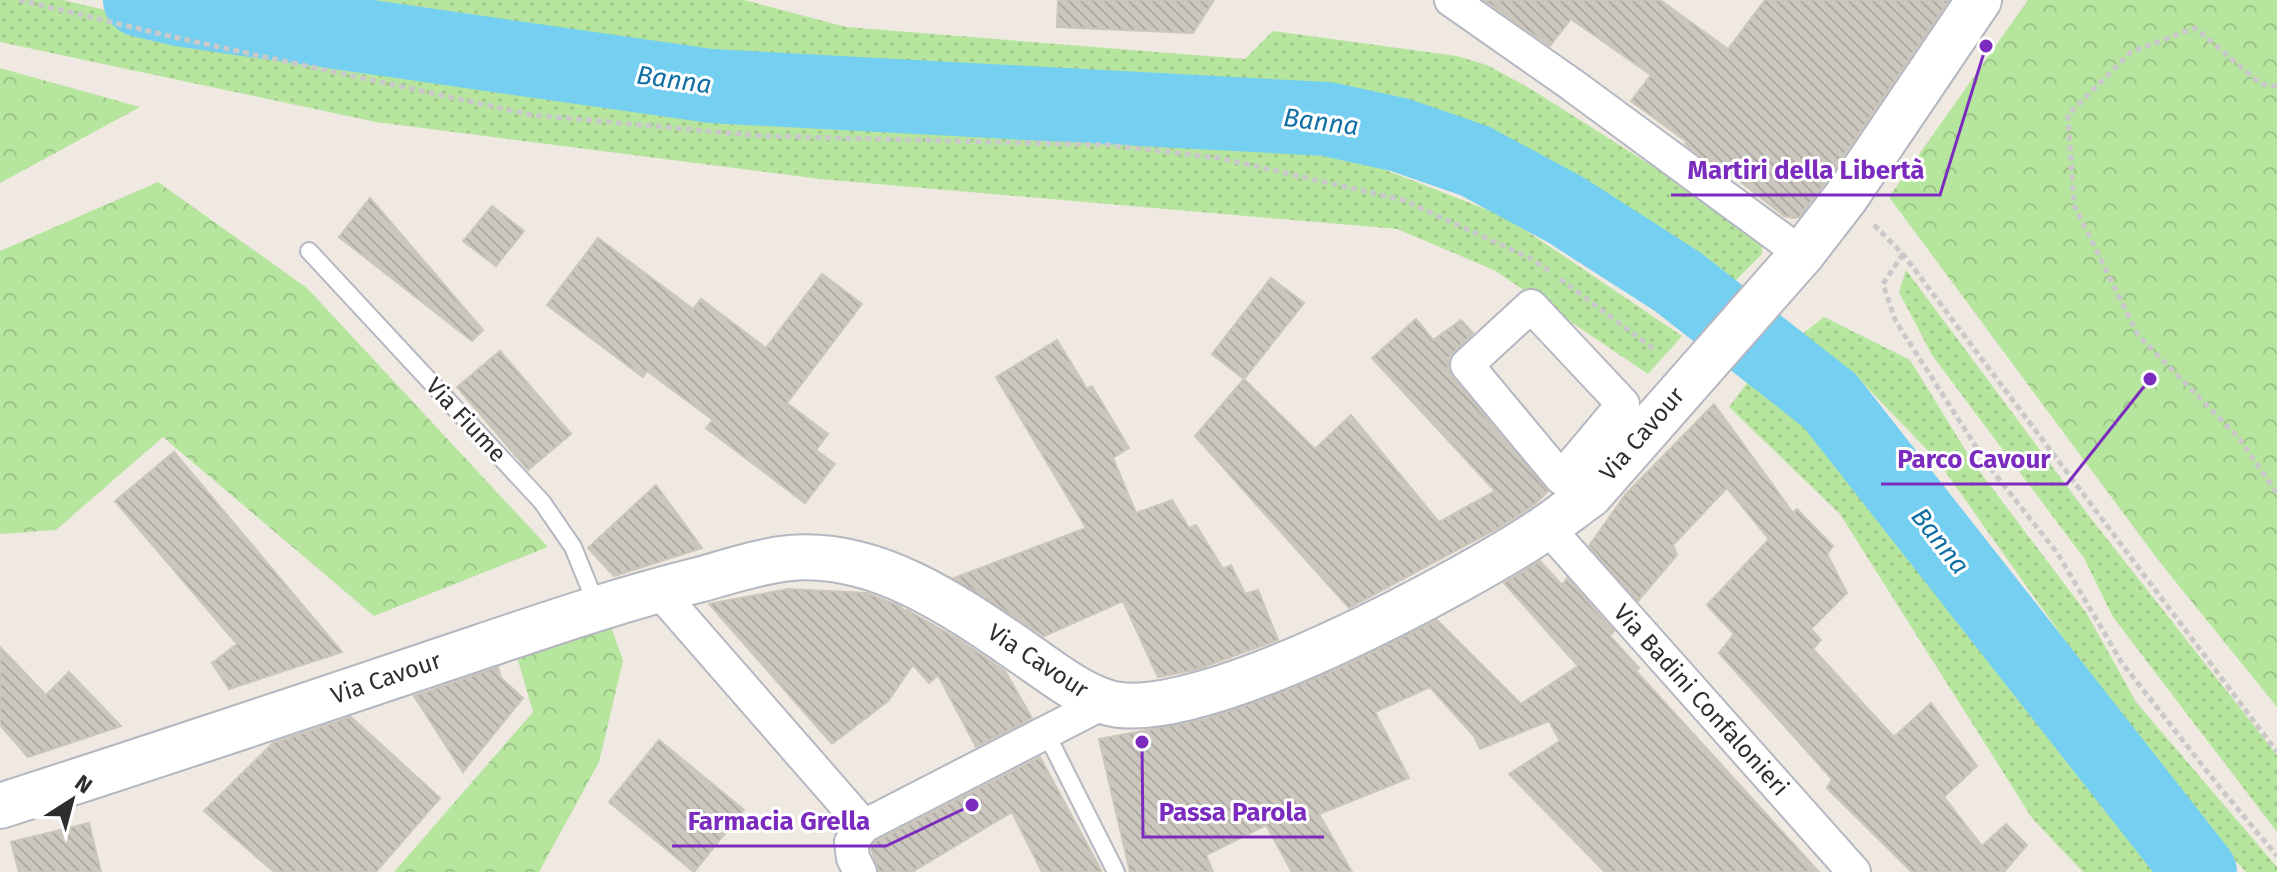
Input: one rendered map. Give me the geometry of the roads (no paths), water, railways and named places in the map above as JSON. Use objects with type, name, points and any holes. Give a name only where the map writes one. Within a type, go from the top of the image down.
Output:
[{"type":"street","points":[[1451,0],[1571,84],[1796,261]]},
{"type":"street","name":"Via Cavour","points":[[0,806],[597,607],[787,558],[820,557],[856,563],[891,575],[984,625],[1064,681],[1105,702],[1123,707],[1200,695],[1275,671],[1462,578],[1547,527],[1590,495],[1796,261],[1846,197],[1979,0]]},
{"type":"street","points":[[1531,306],[1623,404],[1561,478],[1467,365],[1531,306]]},
{"type":"street","name":"Via Badini Confalonieri","points":[[1547,527],[1851,871]]},
{"type":"street","points":[[658,590],[864,826]]},
{"type":"street","points":[[860,872],[853,858],[851,842],[864,826],[1105,702]]},
{"type":"lane","name":"Via Fiume","points":[[309,251],[542,502],[573,547],[597,607]]},
{"type":"lane","points":[[1045,731],[1116,872]]},
{"type":"waterway","name":"Banna","points":[[140,0],[183,10],[711,86],[1327,119],[1400,135],[1475,161],[1566,210],[1678,282],[1830,401],[2200,872]]},
{"type":"place","name":"Martiri della Libertà","points":[[1986,46]]},
{"type":"place","name":"Parco Cavour","points":[[2150,379]]},
{"type":"place","name":"Passa Parola","points":[[1142,742]]},
{"type":"place","name":"Farmacia Grella","points":[[972,805]]}]
